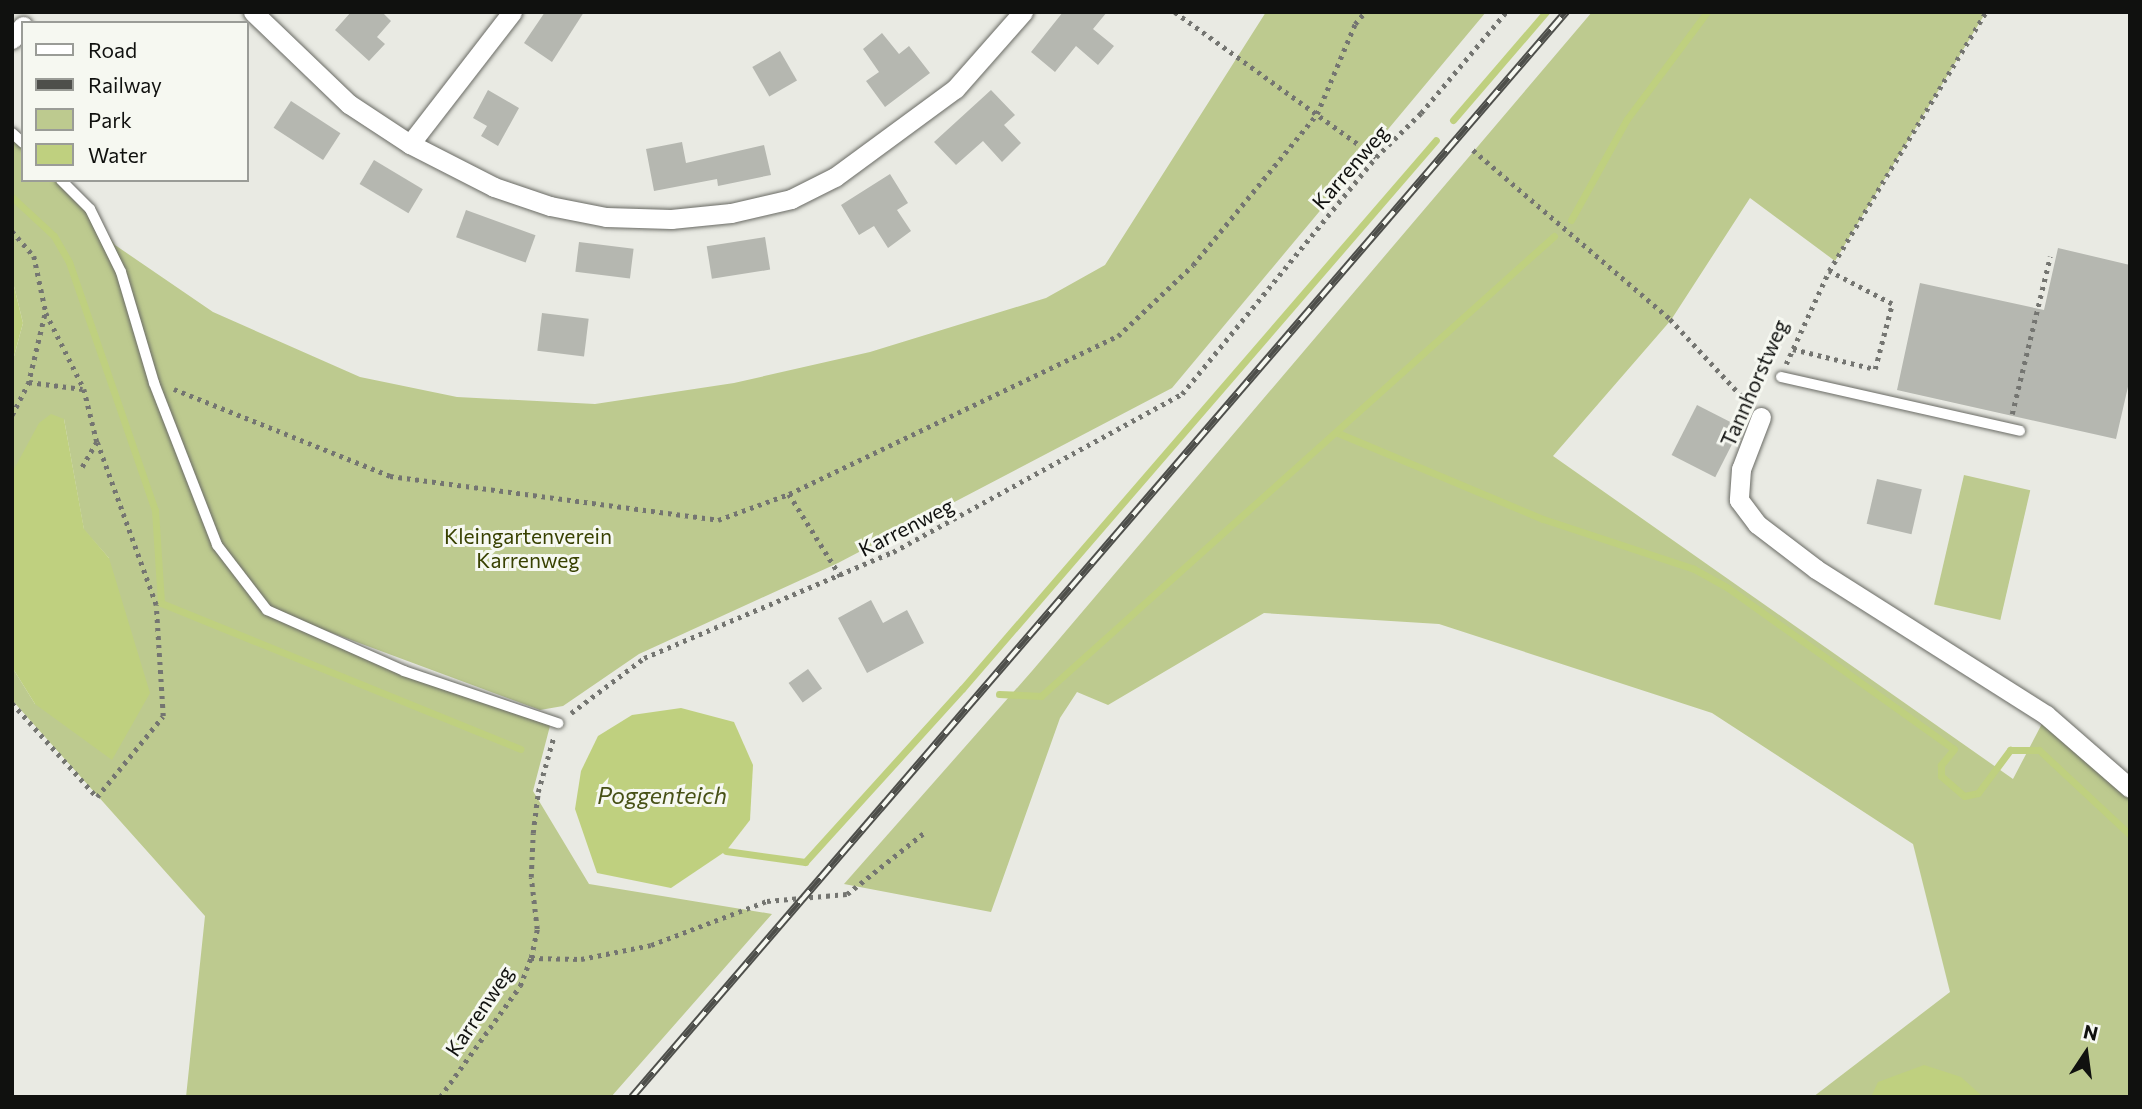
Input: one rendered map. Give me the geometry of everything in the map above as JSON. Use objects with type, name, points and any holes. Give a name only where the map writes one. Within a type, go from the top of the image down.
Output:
[{"type":"street","points":[[253,12],[349,104],[410,144],[494,187],[550,206],[619,217],[671,219],[731,213],[791,199],[835,177],[893,138],[955,89],[1023,12]]},
{"type":"street","points":[[410,144],[512,12]]},
{"type":"street","name":"Tannhorstweg","points":[[1761,417],[1741,468],[1739,500],[1757,524],[1816,569],[2046,715],[2130,788]]},
{"type":"lane","points":[[63,182],[90,209],[121,272],[154,383],[217,545],[267,610],[404,671],[558,723]]},
{"type":"lane","points":[[1781,377],[2015,430]]},
{"type":"path","points":[[1175,12],[1376,157]]},
{"type":"path","points":[[154,383],[390,476],[718,520],[789,494],[1118,336],[1193,265],[1318,114],[1355,24],[1365,12]]},
{"type":"path","name":"Karrenweg","points":[[440,1097],[520,986],[531,958],[537,929],[531,877],[533,833],[538,792],[558,723],[645,658],[841,577],[1091,448],[1182,394],[1376,157],[1421,113],[1506,12]]},
{"type":"path","name":"Tannhorstweg","points":[[1781,377],[1829,271],[1986,12]]},
{"type":"path","points":[[1473,150],[1670,319],[1761,417]]},
{"type":"path","points":[[12,231],[34,256],[46,313],[84,389],[97,442],[156,605],[163,716],[97,797],[12,703]]},
{"type":"path","points":[[2015,430],[2050,257]]},
{"type":"path","points":[[1793,349],[1875,369],[1892,304],[1829,271]]},
{"type":"path","points":[[12,415],[29,382],[46,313]]},
{"type":"path","points":[[29,382],[84,389]]},
{"type":"path","points":[[81,470],[97,442]]},
{"type":"path","points":[[789,494],[841,577]]},
{"type":"path","points":[[531,958],[581,959],[650,946],[767,901],[846,894],[925,832]]},
{"type":"green space","name":"Kleingartenverein Karrenweg","points":[[1266,12],[1486,12],[1172,388],[838,563],[639,654],[563,706],[540,710],[281,614],[405,671],[551,722],[533,791],[589,884],[772,914],[611,1097],[186,1097],[205,916],[12,700],[12,667],[35,704],[109,558],[84,530],[64,419],[12,473],[12,364],[23,323],[12,278],[12,133],[21,142],[21,182],[62,182],[90,209],[115,245],[213,312],[360,377],[457,397],[595,404],[734,383],[870,352],[1046,298],[1105,265]]},
{"type":"green space","points":[[1592,12],[1986,12],[1835,261],[1750,198],[1671,320],[1553,456],[2013,779],[2046,716],[2130,789],[2130,1097],[1813,1097],[1950,992],[1913,844],[1712,713],[1439,624],[1264,613],[1108,705],[1077,692],[1060,718],[991,912],[844,884],[1032,671]]},
{"type":"green space","points":[[1964,475],[2030,490],[2000,620],[1934,605]]},
{"type":"water","points":[[12,278],[23,323],[12,364]]},
{"type":"water","points":[[51,414],[64,419],[84,529],[109,558],[150,693],[112,760],[35,704],[12,667],[12,473],[39,423]]},
{"type":"water","name":"Poggenteich","points":[[681,708],[734,722],[753,765],[750,820],[726,851],[671,888],[597,873],[575,809],[581,771],[598,736],[632,715]]},
{"type":"water","points":[[1924,1065],[1961,1077],[1983,1097],[1871,1097],[1878,1082]]},
{"type":"building","points":[[351,12],[382,12],[391,21],[377,37],[385,44],[369,61],[335,30]]},
{"type":"building","points":[[545,12],[584,12],[552,62],[524,43]]},
{"type":"building","points":[[1063,12],[1107,12],[1093,29],[1114,46],[1098,65],[1076,46],[1055,72],[1031,52]]},
{"type":"building","points":[[882,33],[899,54],[909,46],[930,73],[885,107],[866,81],[879,72],[863,49]]},
{"type":"building","points":[[780,51],[797,80],[769,96],[752,67]]},
{"type":"building","points":[[488,90],[519,108],[498,146],[481,136],[487,126],[473,118]]},
{"type":"building","points":[[991,90],[1015,115],[1004,125],[1021,143],[1002,162],[983,141],[956,165],[934,142]]},
{"type":"building","points":[[291,101],[340,133],[323,160],[274,128]]},
{"type":"building","points":[[682,142],[686,163],[764,145],[771,175],[718,186],[717,179],[654,191],[646,149]]},
{"type":"building","points":[[374,160],[423,189],[408,213],[360,184]]},
{"type":"building","points":[[890,174],[908,203],[897,210],[911,231],[888,248],[874,226],[859,235],[841,205]]},
{"type":"building","points":[[466,210],[536,235],[526,263],[456,237]]},
{"type":"building","points":[[765,237],[770,270],[712,279],[707,246]]},
{"type":"building","points":[[579,242],[634,249],[630,278],[575,272]]},
{"type":"building","points":[[2058,248],[2130,265],[2130,378],[2116,439],[1897,390],[1920,283],[2044,310]]},
{"type":"building","points":[[542,313],[589,319],[584,356],[537,351]]},
{"type":"building","points":[[1697,405],[1741,427],[1715,477],[1672,455]]},
{"type":"building","points":[[1877,479],[1922,489],[1911,534],[1867,524]]},
{"type":"building","points":[[871,600],[883,623],[907,610],[924,643],[867,673],[838,618]]},
{"type":"building","points":[[808,669],[822,688],[803,703],[789,683]]},
{"type":"waterway","points":[[1453,120],[1546,12]]},
{"type":"waterway","points":[[1571,220],[1627,119],[1707,12]]},
{"type":"waterway","points":[[726,851],[805,862],[962,689],[1436,140]]},
{"type":"waterway","points":[[12,197],[54,236],[69,262],[155,510],[161,603],[520,749]]},
{"type":"waterway","points":[[999,694],[1041,696],[1554,236]]},
{"type":"waterway","points":[[1338,433],[1543,519],[1694,569],[1728,588],[1954,749],[1941,765],[1941,776],[1964,796],[1978,793],[2010,750],[2039,750],[2130,835]]},
{"type":"railway","points":[[632,1097],[1566,12]]}]
